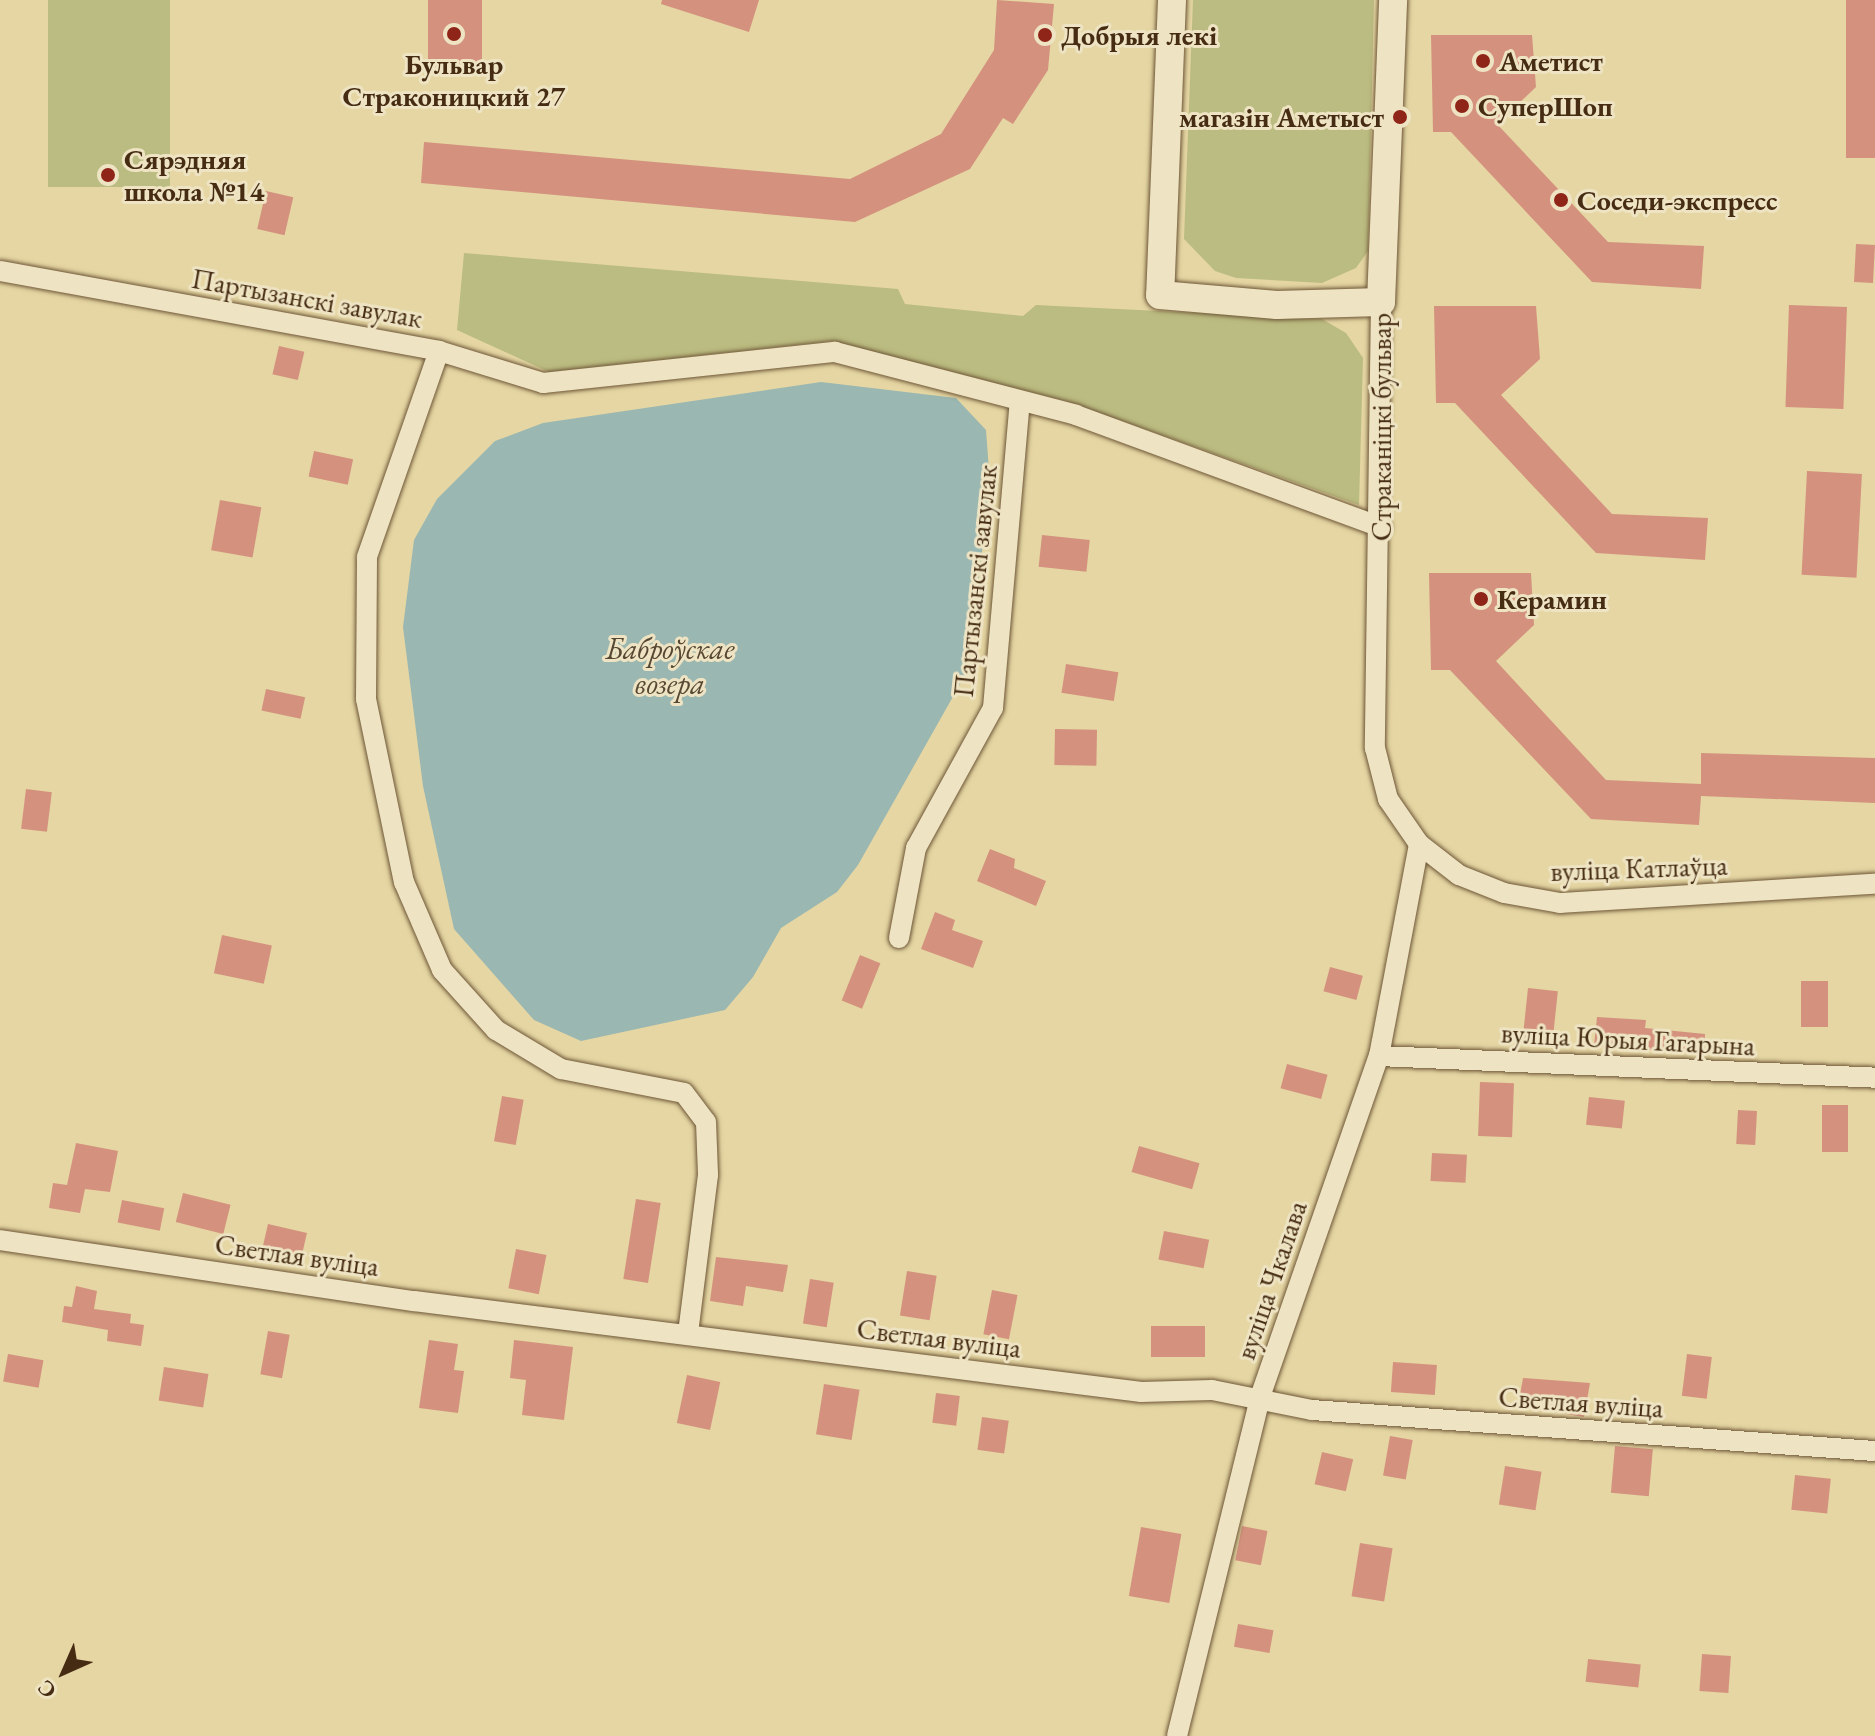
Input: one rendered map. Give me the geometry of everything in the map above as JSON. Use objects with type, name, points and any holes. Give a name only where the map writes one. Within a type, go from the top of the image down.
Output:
[{"type":"street","points":[[1172,0],[1160,295],[1277,305],[1381,302]]},
{"type":"street","name":"Страканіцкі бульвар","points":[[1393,0],[1381,302],[1381,527],[1375,748],[1388,799],[1419,844]]},
{"type":"street","name":"Партызанскі завулак","points":[[0,271],[439,351],[367,557],[366,699],[404,882],[442,970],[496,1030],[561,1069],[684,1093],[706,1122],[708,1175],[688,1334]]},
{"type":"street","points":[[439,351],[543,383],[835,352],[1076,415],[1381,527]]},
{"type":"street","name":"Партызанскі завулак","points":[[899,938],[916,848],[993,708],[1020,401]]},
{"type":"street","name":"вуліца Катлаўца","points":[[1419,844],[1459,875],[1504,893],[1560,903],[1875,884]]},
{"type":"street","name":"вуліца Чкалава","points":[[1177,1736],[1260,1397],[1379,1056],[1419,844]]},
{"type":"street","name":"вуліца Юрыя Гагарына","points":[[1379,1056],[1875,1078]]},
{"type":"street","name":"Светлая вуліца","points":[[0,1240],[1141,1392],[1212,1390],[1260,1397],[1312,1410],[1875,1451]]},
{"type":"green space","points":[[48,0],[170,0],[170,187],[48,187]]},
{"type":"green space","points":[[1193,0],[1374,0],[1368,251],[1356,268],[1322,283],[1236,278],[1215,271],[1184,239]]},
{"type":"green space","points":[[464,253],[898,289],[905,304],[1023,316],[1036,305],[1322,319],[1346,333],[1363,358],[1359,505],[1066,401],[832,341],[549,372],[457,330]]},
{"type":"water","name":"Баброўскае возера","points":[[821,382],[956,398],[986,430],[990,484],[968,670],[858,865],[837,892],[781,928],[753,977],[725,1010],[581,1041],[534,1020],[454,929],[423,786],[403,627],[414,540],[437,499],[495,441],[543,423]]},
{"type":"building","name":"Бульвар Страконицкий 27","points":[[428,0],[482,0],[482,69],[428,69]]},
{"type":"building","points":[[662,0],[759,0],[749,32],[661,4]]},
{"type":"building","points":[[997,0],[1054,4],[1048,70],[1013,124],[1003,118],[970,169],[855,222],[421,183],[424,142],[850,179],[941,134],[994,50]]},
{"type":"building","points":[[1846,0],[1875,0],[1875,158],[1846,158]]},
{"type":"building","points":[[1431,35],[1532,35],[1536,87],[1497,124],[1608,242],[1704,246],[1701,289],[1592,282],[1451,132],[1433,132]]},
{"type":"building","points":[[266,191],[293,197],[285,235],[257,229]]},
{"type":"building","points":[[1856,244],[1875,245],[1873,283],[1854,282]]},
{"type":"building","points":[[1789,305],[1847,307],[1843,409],[1785,407]]},
{"type":"building","points":[[1434,306],[1536,306],[1540,359],[1501,395],[1612,514],[1708,518],[1705,560],[1596,553],[1455,403],[1436,403]]},
{"type":"building","points":[[279,346],[304,352],[298,380],[272,374]]},
{"type":"building","points":[[314,451],[353,459],[348,485],[309,476]]},
{"type":"building","points":[[1807,471],[1862,474],[1856,578],[1802,575]]},
{"type":"building","points":[[220,500],[261,507],[253,558],[211,550]]},
{"type":"building","points":[[1042,535],[1090,540],[1086,572],[1039,567]]},
{"type":"building","points":[[1429,573],[1531,573],[1534,625],[1496,661],[1606,780],[1701,784],[1701,753],[1875,758],[1875,803],[1701,796],[1699,825],[1591,819],[1450,670],[1431,670]]},
{"type":"building","points":[[1066,664],[1118,672],[1114,701],[1061,693]]},
{"type":"building","points":[[266,689],[305,697],[301,719],[261,711]]},
{"type":"building","points":[[1055,729],[1097,730],[1096,766],[1054,765]]},
{"type":"building","points":[[26,789],[52,792],[47,832],[21,829]]},
{"type":"building","points":[[990,849],[1015,859],[1014,868],[1046,881],[1036,906],[977,881]]},
{"type":"building","points":[[935,912],[955,920],[952,930],[983,941],[973,968],[921,949]]},
{"type":"building","points":[[222,935],[272,946],[264,984],[214,973]]},
{"type":"building","points":[[860,955],[880,963],[862,1009],[842,1000]]},
{"type":"building","points":[[1330,967],[1363,976],[1356,1000],[1324,991]]},
{"type":"building","points":[[1801,981],[1828,981],[1828,1027],[1801,1027]]},
{"type":"building","points":[[1528,988],[1558,991],[1552,1046],[1522,1043]]},
{"type":"building","points":[[1597,1017],[1646,1020],[1645,1028],[1705,1034],[1704,1054],[1594,1046]]},
{"type":"building","points":[[1287,1064],[1328,1075],[1321,1099],[1281,1088]]},
{"type":"building","points":[[1480,1082],[1514,1083],[1512,1137],[1478,1136]]},
{"type":"building","points":[[502,1096],[524,1100],[516,1145],[494,1141]]},
{"type":"building","points":[[1589,1097],[1625,1101],[1622,1129],[1586,1125]]},
{"type":"building","points":[[1822,1105],[1848,1105],[1848,1152],[1822,1152]]},
{"type":"building","points":[[1738,1110],[1757,1111],[1755,1145],[1736,1144]]},
{"type":"building","points":[[76,1143],[118,1151],[110,1192],[85,1189],[80,1213],[49,1208],[53,1183],[67,1185]]},
{"type":"building","points":[[1139,1146],[1200,1163],[1192,1189],[1132,1172]]},
{"type":"building","points":[[1432,1153],[1467,1155],[1465,1183],[1431,1181]]},
{"type":"building","points":[[183,1193],[231,1205],[223,1234],[176,1222]]},
{"type":"building","points":[[636,1199],[661,1203],[648,1283],[623,1279]]},
{"type":"building","points":[[122,1200],[164,1208],[160,1231],[118,1223]]},
{"type":"building","points":[[268,1224],[307,1233],[301,1260],[262,1251]]},
{"type":"building","points":[[1164,1231],[1209,1240],[1204,1268],[1158,1259]]},
{"type":"building","points":[[516,1249],[546,1255],[539,1294],[508,1288]]},
{"type":"building","points":[[716,1257],[788,1265],[783,1292],[746,1286],[743,1306],[710,1301]]},
{"type":"building","points":[[907,1271],[937,1276],[930,1320],[900,1315]]},
{"type":"building","points":[[810,1279],[834,1283],[827,1327],[803,1323]]},
{"type":"building","points":[[76,1286],[97,1291],[94,1309],[131,1314],[130,1323],[144,1325],[141,1346],[107,1341],[108,1330],[62,1322],[64,1306],[72,1307]]},
{"type":"building","points":[[992,1290],[1018,1295],[1009,1339],[983,1334]]},
{"type":"building","points":[[1151,1326],[1205,1326],[1205,1357],[1151,1357]]},
{"type":"building","points":[[268,1331],[290,1335],[282,1378],[260,1374]]},
{"type":"building","points":[[429,1340],[458,1344],[454,1370],[464,1371],[458,1413],[419,1408]]},
{"type":"building","points":[[514,1340],[573,1347],[564,1420],[522,1415],[526,1380],[510,1378]]},
{"type":"building","points":[[8,1354],[43,1360],[39,1388],[3,1382]]},
{"type":"building","points":[[1687,1354],[1712,1357],[1707,1399],[1682,1396]]},
{"type":"building","points":[[1393,1362],[1437,1365],[1435,1395],[1391,1392]]},
{"type":"building","points":[[164,1367],[208,1374],[203,1408],[159,1401]]},
{"type":"building","points":[[687,1375],[720,1382],[710,1430],[677,1423]]},
{"type":"building","points":[[1523,1378],[1590,1383],[1584,1417],[1518,1406]]},
{"type":"building","points":[[824,1384],[860,1390],[852,1440],[816,1434]]},
{"type":"building","points":[[936,1393],[960,1396],[956,1426],[932,1423]]},
{"type":"building","points":[[982,1417],[1009,1421],[1004,1453],[977,1450]]},
{"type":"building","points":[[1390,1436],[1413,1440],[1406,1479],[1383,1475]]},
{"type":"building","points":[[1615,1446],[1653,1449],[1649,1496],[1611,1493]]},
{"type":"building","points":[[1322,1452],[1353,1459],[1346,1491],[1315,1484]]},
{"type":"building","points":[[1505,1466],[1542,1472],[1535,1510],[1499,1505]]},
{"type":"building","points":[[1795,1475],[1831,1479],[1827,1514],[1791,1510]]},
{"type":"building","points":[[1242,1526],[1268,1531],[1261,1565],[1235,1560]]},
{"type":"building","points":[[1141,1527],[1181,1534],[1169,1603],[1129,1596]]},
{"type":"building","points":[[1360,1543],[1393,1548],[1384,1601],[1352,1596]]},
{"type":"building","points":[[1238,1624],[1273,1630],[1269,1653],[1234,1647]]},
{"type":"building","points":[[1702,1654],[1731,1656],[1728,1693],[1699,1691]]},
{"type":"building","points":[[1588,1659],[1641,1665],[1638,1687],[1586,1682]]},
{"type":"place","name":"Бульвар Страконицкий 27","points":[[454,34]]},
{"type":"place","name":"Добрыя лекi","points":[[1045,35]]},
{"type":"place","name":"Аметист","points":[[1483,61]]},
{"type":"place","name":"СуперШоп","points":[[1462,106]]},
{"type":"place","name":"магазін Аметыст","points":[[1400,117]]},
{"type":"place","name":"Сярэдняя школа №14","points":[[108,175]]},
{"type":"place","name":"Соседи-экспресс","points":[[1561,200]]},
{"type":"place","name":"Керамин","points":[[1481,599]]}]
